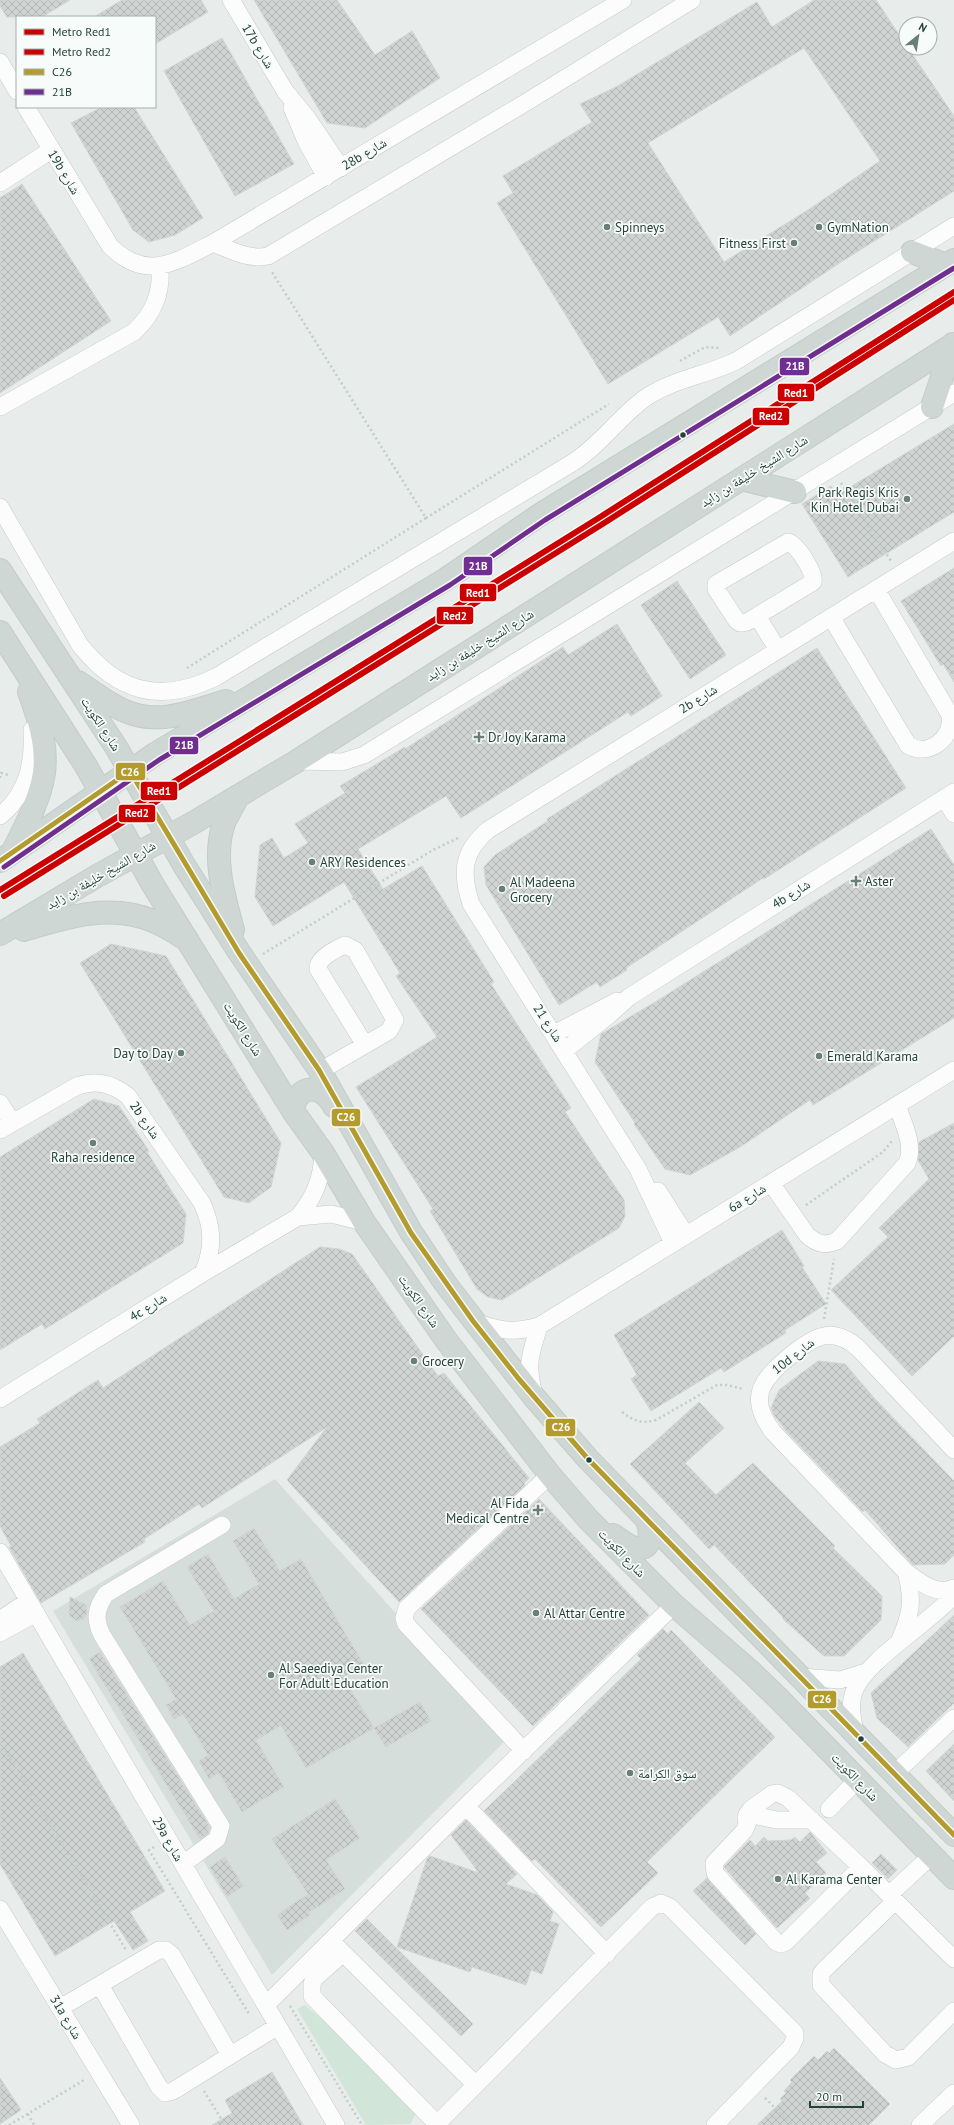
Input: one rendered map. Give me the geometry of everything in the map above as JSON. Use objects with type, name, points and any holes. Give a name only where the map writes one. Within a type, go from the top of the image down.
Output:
[{"type":"main road","points":[[912,252],[950,263]]},
{"type":"main road","points":[[6,857],[130,771],[257,691],[446,579],[541,514],[950,263]]},
{"type":"main road","points":[[932,407],[954,344]]},
{"type":"main road","name":"شارع الشيخ خليفة بن زايد","points":[[0,934],[297,761],[954,344]]},
{"type":"main road","points":[[741,479],[795,492]]},
{"type":"main road","name":"شارع الكويت","points":[[0,570],[116,747],[168,837],[243,958],[320,1071],[411,1232],[445,1283],[534,1397],[584,1454],[895,1773],[950,1826]]},
{"type":"main road","name":"شارع الكويت","points":[[0,632],[100,791],[136,855],[293,1111],[323,1154],[364,1222],[446,1340],[550,1475],[588,1519],[674,1605],[749,1670],[802,1722],[954,1878]]},
{"type":"main road","points":[[6,857],[38,800],[45,768],[43,734],[15,654]]},
{"type":"main road","points":[[71,677],[114,706],[147,718],[179,715],[257,691]]},
{"type":"main road","points":[[238,796],[224,823],[219,853],[224,897],[243,958]]},
{"type":"main road","points":[[0,938],[60,918],[84,914],[108,913],[132,915],[154,921],[188,940]]},
{"type":"main road","points":[[293,1111],[294,1102],[298,1095],[306,1090],[315,1090],[328,1098],[349,1124]]},
{"type":"main road","points":[[588,1519],[631,1546],[638,1548],[649,1543],[651,1537],[647,1520]]},
{"type":"street","name":"17b شارع","points":[[231,0],[285,91],[308,119],[341,168]]},
{"type":"street","name":"28b شارع","points":[[103,237],[118,254],[138,265],[160,266],[171,264],[213,243],[326,177],[623,0]]},
{"type":"street","points":[[213,243],[252,258],[268,256],[518,107],[692,0]]},
{"type":"street","points":[[0,62],[16,90]]},
{"type":"street","name":"17b شارع","points":[[285,91],[299,126],[326,177]]},
{"type":"street","name":"19b شارع","points":[[27,108],[103,237]]},
{"type":"street","points":[[0,183],[51,150]]},
{"type":"street","points":[[0,508],[80,645],[89,657],[113,677],[134,686],[154,692],[182,691],[216,677],[582,457],[635,406],[661,389],[689,376],[728,365],[954,226]]},
{"type":"street","points":[[0,407],[134,332],[149,315],[155,304],[159,292],[160,266]]},
{"type":"street","points":[[297,761],[342,762],[364,756],[954,393]]},
{"type":"street","name":"2b شارع","points":[[464,876],[470,850],[478,839],[488,830],[954,541]]},
{"type":"street","points":[[791,542],[813,573],[813,582],[757,616],[744,623],[737,622],[716,590],[716,584],[785,543],[791,542]]},
{"type":"street","points":[[831,617],[908,745],[915,749],[930,749],[945,739],[952,729],[950,715],[876,589]]},
{"type":"street","points":[[757,616],[778,650]]},
{"type":"street","points":[[0,816],[18,798],[31,768],[33,751],[30,694]]},
{"type":"street","points":[[949,795],[954,814]]},
{"type":"street","name":"4b شارع","points":[[565,1050],[629,997],[949,795]]},
{"type":"street","name":"شارع 21","points":[[464,876],[472,904],[565,1050],[679,1239]]},
{"type":"street","points":[[320,1071],[365,1045],[389,1031],[395,1020],[355,950],[345,946],[323,959],[318,965],[318,969],[365,1045]]},
{"type":"street","name":"4b شارع","points":[[554,1034],[604,1006],[629,997]]},
{"type":"street","name":"6a شارع","points":[[475,1322],[505,1331],[517,1331],[539,1326],[954,1070]]},
{"type":"street","name":"2b شارع","points":[[6,1126],[77,1086],[90,1082],[111,1085],[128,1096],[202,1203],[208,1217],[212,1231],[212,1246],[203,1273]]},
{"type":"street","points":[[0,1103],[6,1126]]},
{"type":"street","points":[[771,1183],[813,1241],[829,1244],[837,1241],[907,1163],[910,1148],[897,1105]]},
{"type":"street","name":"4c شارع","points":[[0,1399],[203,1273],[298,1217],[307,1207],[320,1182],[323,1154]]},
{"type":"street","name":"4c شارع","points":[[298,1217],[331,1214],[364,1222]]},
{"type":"street","points":[[534,1397],[528,1365],[530,1352],[539,1326]]},
{"type":"street","name":"10d شارع","points":[[954,1450],[851,1342],[842,1337],[821,1335],[808,1341],[771,1371],[764,1382],[760,1395],[760,1408],[764,1421],[773,1432],[906,1572],[930,1588],[941,1590],[954,1588]]},
{"type":"street","points":[[524,1751],[406,1624],[405,1613],[407,1608],[550,1475]]},
{"type":"street","points":[[183,1864],[217,1839],[221,1826],[102,1635],[97,1625],[96,1614],[99,1603],[106,1594],[222,1526]]},
{"type":"street","name":"29a شارع","points":[[0,1552],[336,2125]]},
{"type":"street","points":[[897,1646],[909,1617],[911,1606],[911,1594],[906,1572]]},
{"type":"street","points":[[855,1732],[851,1704],[853,1695],[866,1672],[954,1595]]},
{"type":"street","points":[[266,2005],[466,1806],[674,1605]]},
{"type":"street","points":[[0,1620],[32,1607]]},
{"type":"street","points":[[0,1634],[32,1607]]},
{"type":"street","points":[[801,1677],[840,1680],[866,1672]]},
{"type":"street","points":[[895,1773],[954,1718]]},
{"type":"street","points":[[747,1814],[777,1820],[820,1818],[857,1780]]},
{"type":"street","points":[[861,1867],[786,1942],[778,1944],[713,1870],[716,1860],[744,1831],[747,1825],[747,1814],[767,1796],[778,1793],[820,1818],[861,1867],[954,1959]]},
{"type":"street","points":[[466,1806],[607,1954]]},
{"type":"street","points":[[932,1855],[824,1970],[820,1979],[821,1985],[884,2054],[896,2060],[908,2057],[954,2011]]},
{"type":"street","points":[[342,1954],[314,1979],[312,1984],[312,1996],[437,2124],[656,1904],[661,1903],[670,1907],[794,2034],[794,2043],[715,2125]]},
{"type":"street","name":"31a شارع","points":[[0,1909],[131,2125]]},
{"type":"street","points":[[331,1941],[342,1954],[476,2085]]},
{"type":"street","points":[[60,2008],[160,1950],[169,1952],[230,2054]]},
{"type":"street","points":[[100,1985],[161,2091],[169,2093],[230,2054],[278,2026]]},
{"type":"street","points":[[920,2125],[954,2093]]},
{"type":"path","points":[[274,252],[278,261],[268,266],[426,518]]},
{"type":"path","points":[[678,363],[705,347],[723,348],[744,355]]},
{"type":"path","points":[[184,670],[612,403]]},
{"type":"path","points":[[832,469],[899,574]]},
{"type":"path","points":[[243,958],[433,850],[466,835],[488,830]]},
{"type":"path","points":[[793,1214],[883,1152],[904,1125]]},
{"type":"path","points":[[821,1335],[837,1241]]},
{"type":"path","points":[[622,1412],[633,1421],[645,1423],[656,1420],[717,1385],[731,1386],[760,1395]]},
{"type":"path","points":[[0,1742],[135,1965]]},
{"type":"path","points":[[281,1991],[362,2125]]},
{"type":"path","points":[[9,2125],[98,2071]]},
{"type":"path","points":[[196,2076],[225,2125]]},
{"type":"path","points":[[753,2086],[792,2125]]},
{"type":"path","points":[[28,2114],[34,2125]]},
{"type":"shaded area","name":"Al Saeediya Center For Adult Education","points":[[275,1479],[508,1738],[272,1975],[53,1611]]},
{"type":"green space","points":[[305,2005],[408,2093],[414,2101],[416,2108],[415,2115],[410,2124],[366,2125],[297,2009]]},
{"type":"building","points":[[0,0],[70,0],[44,16],[7,17],[0,6]]},
{"type":"building","points":[[122,0],[201,0],[208,12],[156,43],[156,16],[96,16]]},
{"type":"building","points":[[254,0],[337,0],[375,55],[412,31],[440,78],[365,128],[327,123]]},
{"type":"building","points":[[814,0],[876,0],[898,33],[898,56],[913,56],[954,116],[954,191],[841,262],[730,336],[718,317],[608,384],[497,203],[513,193],[503,176],[592,122],[580,104],[616,87],[757,2],[772,27]],"holes":[[[804,48],[880,161],[808,210],[724,262],[648,143]]]},
{"type":"building","points":[[222,38],[294,164],[235,196],[164,71]]},
{"type":"building","points":[[100,108],[135,108],[203,218],[175,235],[149,242],[133,230],[71,123]]},
{"type":"building","points":[[22,184],[111,321],[0,393],[0,198]]},
{"type":"building","name":"Park Regis Kris Kin Hotel Dubai","points":[[954,424],[954,512],[848,577],[802,504],[831,486],[837,495]]},
{"type":"building","points":[[954,568],[954,682],[943,664],[941,666],[901,601]]},
{"type":"building","points":[[677,581],[726,655],[690,679],[641,605]]},
{"type":"building","points":[[617,624],[662,696],[631,716],[628,712],[461,818],[446,796],[358,849],[383,889],[422,866],[494,982],[491,984],[571,1108],[565,1112],[624,1200],[625,1216],[619,1228],[502,1300],[488,1297],[477,1289],[430,1211],[433,1209],[356,1087],[437,1037],[396,976],[400,973],[344,882],[273,926],[255,897],[260,845],[272,838],[284,858],[308,843],[295,824],[345,793],[340,786],[405,747],[405,749],[563,647],[568,655]]},
{"type":"building","points":[[817,648],[906,788],[764,879],[763,878],[626,968],[627,970],[600,987],[597,982],[559,1005],[486,885],[484,867],[495,855],[548,821],[547,819]]},
{"type":"building","points":[[931,829],[954,865],[954,1018],[813,1105],[810,1100],[740,1147],[690,1175],[665,1169],[634,1124],[635,1123],[595,1062],[601,1034],[652,1004]]},
{"type":"building","name":"Day to Day","points":[[111,944],[166,956],[281,1143],[271,1187],[249,1203],[224,1197],[80,963]]},
{"type":"building","points":[[94,1099],[119,1106],[149,1151],[147,1152],[186,1214],[183,1243],[45,1329],[42,1324],[0,1350],[0,1157]]},
{"type":"building","points":[[954,1123],[954,1336],[912,1376],[831,1290],[888,1237],[879,1228],[929,1179],[918,1160],[919,1142]]},
{"type":"building","points":[[782,1230],[804,1266],[802,1267],[826,1304],[785,1330],[786,1333],[724,1372],[721,1368],[651,1411],[631,1379],[637,1375],[614,1335]]},
{"type":"building","points":[[320,1247],[339,1249],[352,1254],[438,1376],[444,1373],[529,1478],[524,1483],[525,1485],[399,1602],[287,1480],[327,1427],[202,1508],[199,1504],[144,1539],[145,1542],[41,1603],[9,1547],[11,1546],[0,1526],[0,1447],[40,1423],[37,1419],[98,1380],[103,1388]]},
{"type":"building","points":[[818,1361],[845,1364],[876,1400],[954,1481],[954,1555],[945,1564],[913,1565],[865,1510],[863,1512],[787,1432],[774,1415],[771,1408],[779,1390]]},
{"type":"building","points":[[699,1402],[724,1428],[685,1463],[716,1495],[753,1463],[835,1546],[833,1548],[882,1596],[881,1620],[844,1656],[824,1656],[783,1619],[782,1616],[714,1545],[709,1549],[630,1464]]},
{"type":"building","name":"Al Attar Centre","points":[[539,1499],[649,1615],[533,1726],[421,1609]]},
{"type":"building","points":[[254,1528],[280,1571],[301,1559],[364,1665],[343,1677],[374,1728],[306,1768],[281,1726],[256,1740],[284,1787],[242,1812],[219,1773],[209,1779],[199,1761],[208,1755],[183,1714],[174,1719],[166,1705],[176,1699],[120,1607],[163,1581],[190,1625],[214,1611],[187,1567],[208,1554],[234,1599],[259,1584],[233,1541]]},
{"type":"building","points":[[70,1597],[86,1605],[87,1614],[83,1619],[77,1621],[69,1615]]},
{"type":"building","points":[[954,1615],[954,1703],[908,1747],[877,1718],[871,1693]]},
{"type":"building","name":"سوق الكرامة","points":[[663,1629],[668,1634],[671,1630],[775,1737],[647,1862],[658,1873],[601,1927],[535,1859],[532,1861],[484,1811],[641,1659],[637,1655]]},
{"type":"building","points":[[100,1652],[209,1826],[208,1833],[200,1839],[89,1659]]},
{"type":"building","points":[[23,1653],[165,1891],[130,1912],[148,1941],[133,1950],[114,1921],[55,1956],[0,1864],[0,1667]]},
{"type":"building","points":[[420,1702],[431,1721],[386,1747],[374,1728]]},
{"type":"building","points":[[954,1744],[954,1801],[926,1771]]},
{"type":"building","points":[[335,1799],[360,1838],[326,1860],[345,1889],[308,1913],[310,1915],[287,1930],[277,1915],[308,1894],[272,1839]]},
{"type":"building","points":[[466,1820],[517,1874],[506,1884],[537,1895],[553,1912],[550,1921],[559,1924],[542,1974],[531,1970],[526,1985],[472,1967],[470,1972],[397,1947],[427,1859],[430,1856],[479,1873],[451,1835]]},
{"type":"building","name":"Al Karama Center","points":[[810,1832],[827,1853],[816,1862],[826,1873],[805,1893],[810,1898],[777,1928],[724,1867],[750,1840],[755,1846],[764,1837],[768,1841],[791,1840],[795,1837],[800,1842]]},
{"type":"building","points":[[881,1854],[897,1870],[888,1879],[872,1863]]},
{"type":"building","points":[[225,1857],[243,1886],[227,1897],[210,1867]]},
{"type":"building","points":[[707,1878],[756,1934],[745,1945],[693,1891]]},
{"type":"building","points":[[367,1919],[473,2024],[461,2036],[355,1931]]},
{"type":"building","points":[[834,2048],[890,2104],[869,2125],[757,2125],[782,2101],[780,2099],[786,2093],[784,2091],[792,2082],[790,2080],[814,2056],[818,2060],[827,2051],[829,2053]]},
{"type":"building","points":[[272,2072],[303,2125],[212,2125],[232,2113],[225,2100]]},
{"type":"building","points":[[0,2078],[21,2110],[0,2124]]},
{"type":"metro line","name":"Red1","points":[[0,890],[597,519],[954,292]]},
{"type":"metro line","name":"Red2","points":[[4,896],[601,525],[954,300]]},
{"type":"transit line","name":"21B","points":[[4,867],[159,760],[450,585],[545,520],[954,268]]},
{"type":"transit line","name":"C26","points":[[0,861],[130,771],[239,953],[319,1070],[411,1233],[473,1321],[518,1378],[588,1459],[954,1835]]},
{"type":"place","name":"Spinneys","points":[[607,227]]},
{"type":"place","name":"GymNation","points":[[819,227]]},
{"type":"place","name":"Fitness First","points":[[794,243]]},
{"type":"place","name":"Park Regis Kris Kin Hotel Dubai","points":[[907,499]]},
{"type":"place","name":"Dr Joy Karama","points":[[479,737]]},
{"type":"place","name":"ARY Residences","points":[[312,862]]},
{"type":"place","name":"Aster","points":[[856,881]]},
{"type":"place","name":"Al Madeena Grocery","points":[[502,889]]},
{"type":"place","name":"Day to Day","points":[[181,1053]]},
{"type":"place","name":"Emerald Karama","points":[[819,1056]]},
{"type":"place","name":"Raha residence","points":[[93,1143]]},
{"type":"place","name":"Grocery","points":[[414,1361]]},
{"type":"place","name":"Al Fida Medical Centre","points":[[538,1510]]},
{"type":"place","name":"Al Attar Centre","points":[[536,1613]]},
{"type":"place","name":"Al Saeediya Center For Adult Education","points":[[271,1675]]},
{"type":"place","name":"سوق الكرامة","points":[[630,1773]]},
{"type":"place","name":"Al Karama Center","points":[[778,1879]]}]
